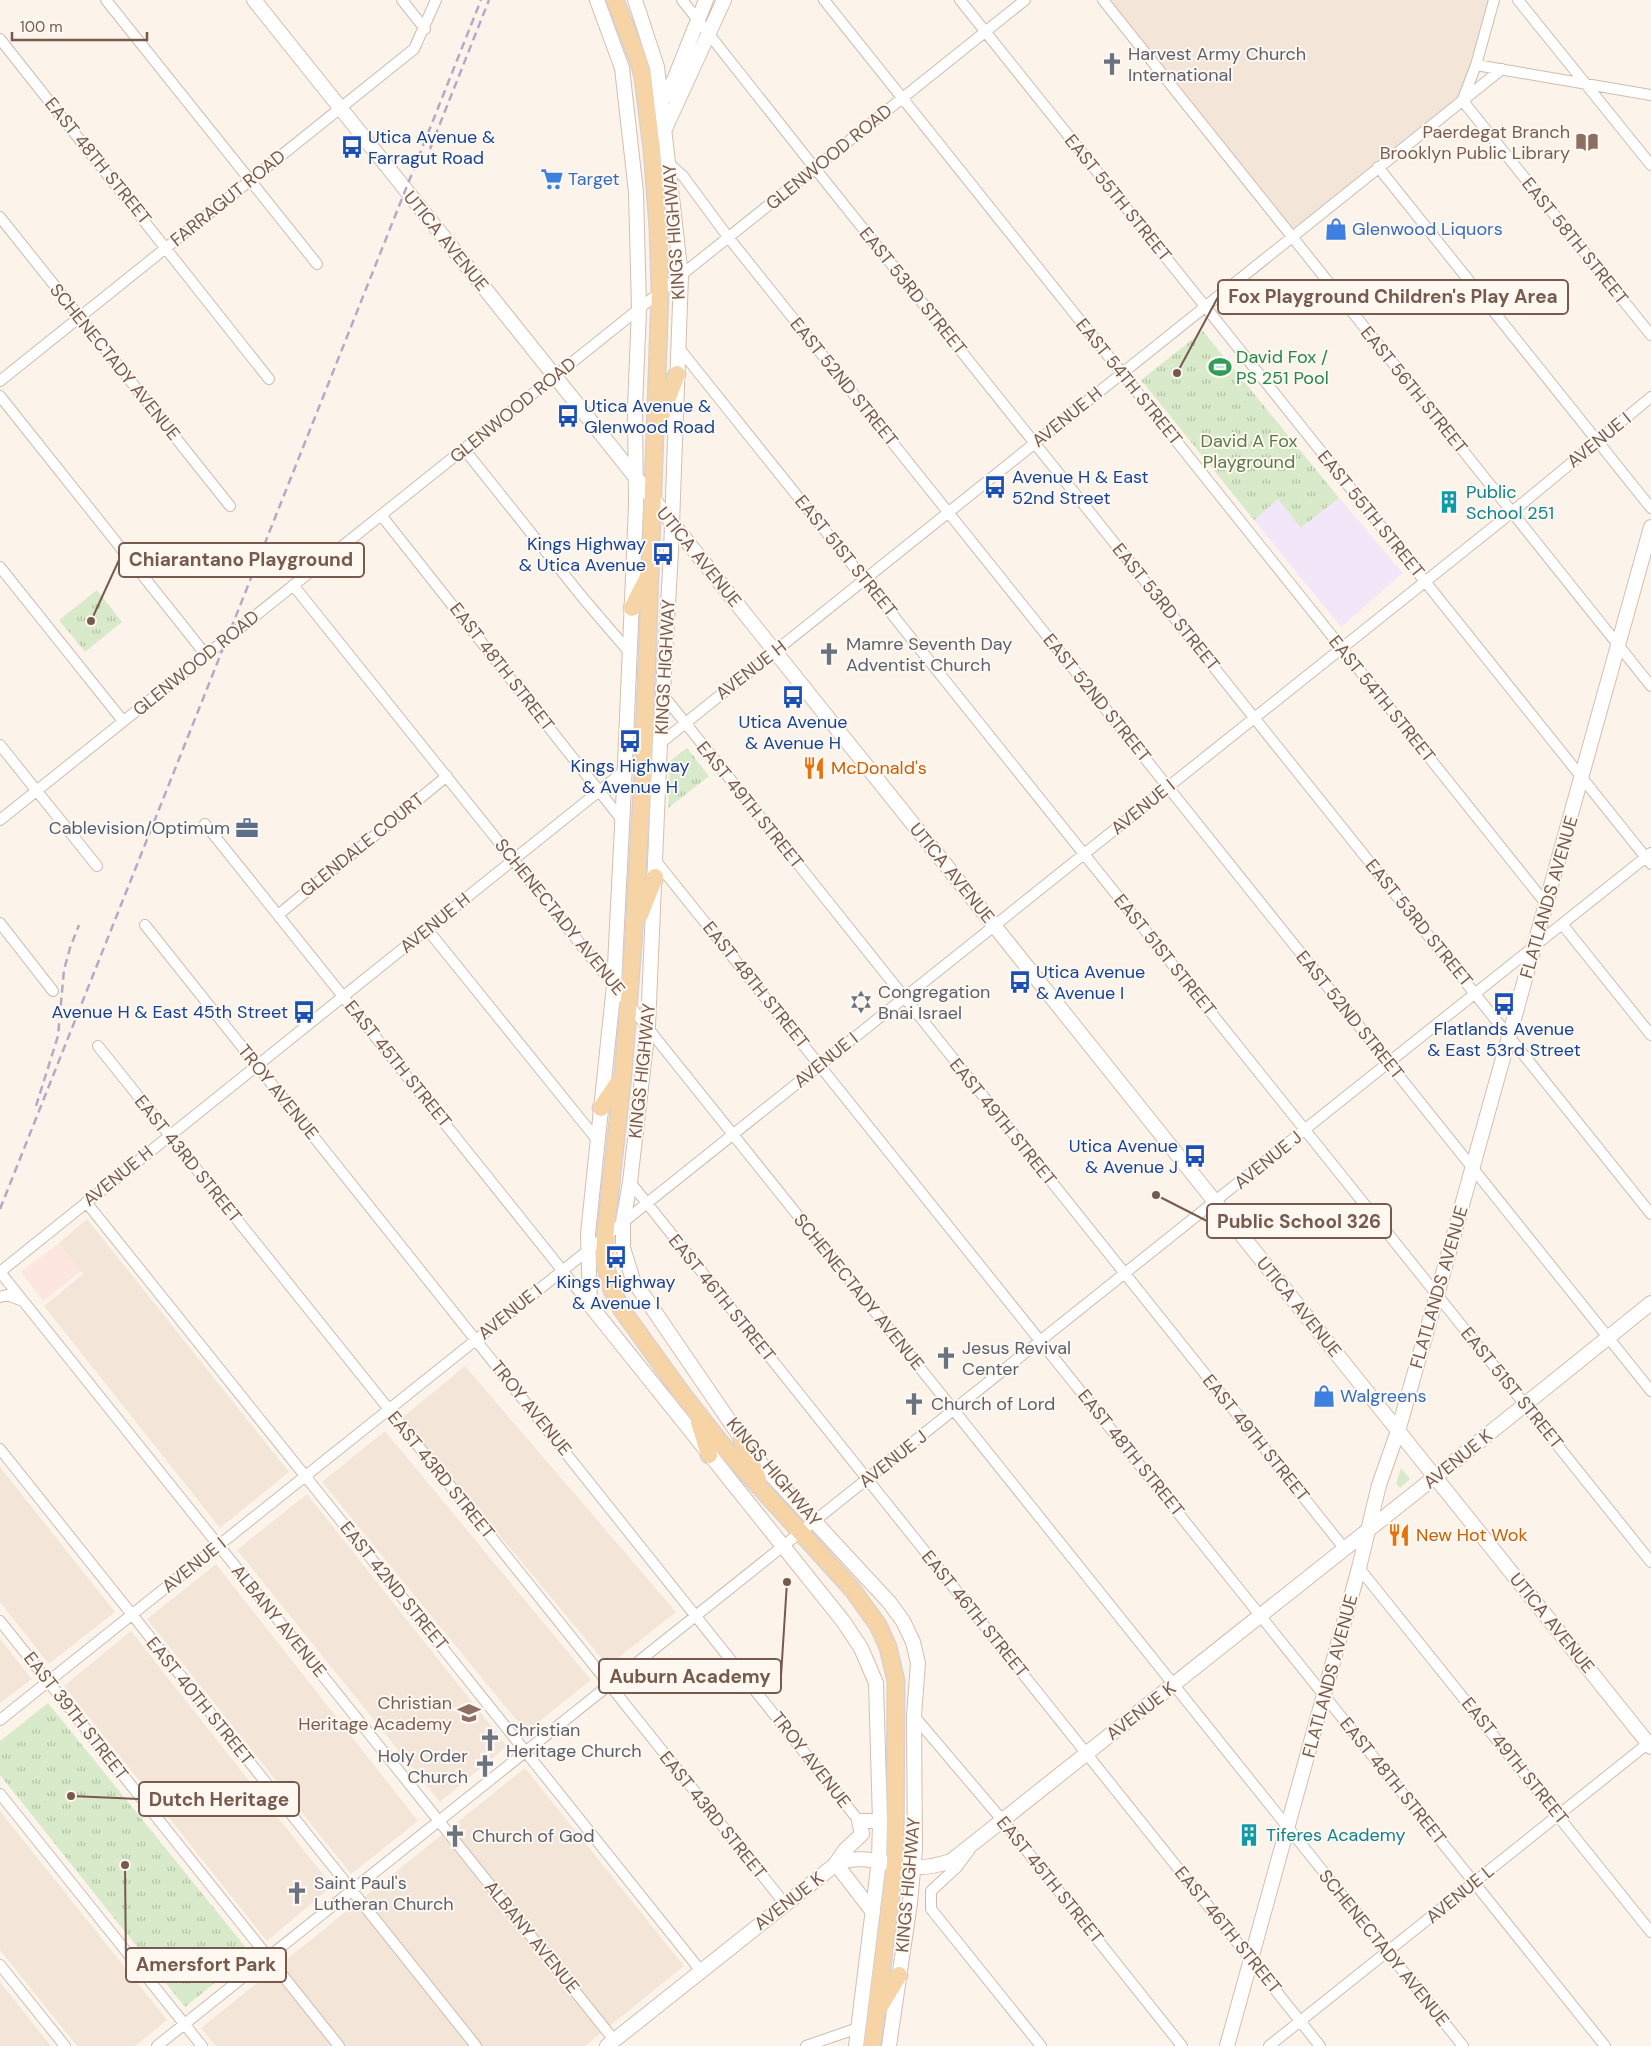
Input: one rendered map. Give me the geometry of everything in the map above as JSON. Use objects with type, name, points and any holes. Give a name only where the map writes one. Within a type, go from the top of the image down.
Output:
[{"type":"main road","name":"KINGS HIGHWAY","points":[[615,0],[638,62],[649,120],[658,228],[660,292],[654,500],[634,929],[623,1075],[604,1237],[604,1260],[612,1290],[622,1310],[728,1452],[866,1606],[878,1625],[893,1664],[897,1699],[895,1864],[872,2046]]},
{"type":"main road","points":[[656,428],[677,374]]},
{"type":"main road","points":[[632,608],[650,573]]},
{"type":"main road","points":[[634,929],[655,877]]},
{"type":"main road","points":[[602,1108],[623,1075]]},
{"type":"main road","points":[[695,1410],[709,1455]]},
{"type":"main road","points":[[741,1438],[763,1491]]},
{"type":"main road","points":[[877,2012],[900,1975]]},
{"type":"street","points":[[106,0],[317,264]]},
{"type":"street","name":"UTICA AVENUE","points":[[254,0],[1650,1744]]},
{"type":"street","points":[[402,0],[425,29]]},
{"type":"street","name":"FARRAGUT ROAD","points":[[0,381],[414,49],[425,29],[436,0]]},
{"type":"street","name":"KINGS HIGHWAY","points":[[598,0],[622,68],[636,192],[639,309],[632,608],[625,771],[614,985],[587,1251],[590,1305],[843,1621],[861,1648],[876,1683],[880,1821],[879,1860],[856,2046]]},
{"type":"street","name":"KINGS HIGHWAY","points":[[635,0],[657,67],[681,276],[672,524],[660,743],[648,1027],[630,1182],[623,1222],[623,1248],[634,1280],[741,1438],[763,1466],[889,1602],[903,1621],[913,1642],[918,1664],[914,1716],[914,1867],[889,2046]]},
{"type":"street","name":"EAST 53RD STREET","points":[[682,0],[1651,1214]]},
{"type":"street","points":[[649,120],[674,80],[706,0]]},
{"type":"street","points":[[652,150],[665,130],[724,0]]},
{"type":"street","name":"EAST 54TH STREET","points":[[824,0],[1547,905]]},
{"type":"street","name":"EAST 55TH STREET","points":[[960,0],[1582,778],[1649,858]]},
{"type":"street","name":"GLENWOOD ROAD","points":[[0,820],[1025,0]]},
{"type":"street","name":"EAST 56TH STREET","points":[[1103,0],[1651,686]]},
{"type":"street","points":[[1462,100],[1476,65],[1494,0]]},
{"type":"street","points":[[1518,0],[1651,165]]},
{"type":"street","name":"EAST 48TH STREET","points":[[0,39],[269,379]]},
{"type":"street","points":[[1476,65],[1651,95]]},
{"type":"street","name":"AVENUE H","points":[[0,1272],[256,1065],[1502,69]]},
{"type":"street","name":"EAST 58TH STREET","points":[[1462,100],[1651,335]]},
{"type":"street","name":"EAST 52ND STREET","points":[[652,150],[683,176],[728,238],[1651,1391]]},
{"type":"street","points":[[1378,167],[1651,508]]},
{"type":"street","name":"SCHENECTADY AVENUE","points":[[0,217],[230,506]]},
{"type":"street","name":"EAST 51ST STREET","points":[[678,348],[1651,1562]]},
{"type":"street","points":[[0,396],[206,655]]},
{"type":"street","name":"AVENUE I","points":[[0,1720],[1512,512],[1651,397]]},
{"type":"street","points":[[464,449],[583,598],[630,653]]},
{"type":"street","name":"EAST 48TH STREET","points":[[381,515],[622,820]]},
{"type":"street","name":"FLATLANDS AVENUE","points":[[1227,2046],[1360,1568],[1383,1472],[1398,1431],[1437,1295],[1651,527]]},
{"type":"street","points":[[0,567],[123,721]]},
{"type":"street","name":"SCHENECTADY AVENUE","points":[[293,585],[1463,2046]]},
{"type":"street","name":"EAST 49TH STREET","points":[[663,695],[1344,1548]]},
{"type":"street","points":[[0,745],[97,866]]},
{"type":"street","name":"GLENDALE COURT","points":[[278,915],[446,776]]},
{"type":"street","name":"EAST 45TH STREET","points":[[205,824],[590,1305]]},
{"type":"street","name":"AVENUE J","points":[[157,2046],[1534,946],[1649,858]]},
{"type":"street","name":"EAST 48TH STREET","points":[[656,860],[1605,2046]]},
{"type":"street","points":[[0,923],[54,991]]},
{"type":"street","points":[[1562,924],[1651,1035]]},
{"type":"street","name":"TROY AVENUE","points":[[145,925],[859,1821]]},
{"type":"street","points":[[427,929],[598,1142]]},
{"type":"street","name":"EAST 43RD STREET","points":[[98,1046],[785,1904]]},
{"type":"street","name":"EAST 46TH STREET","points":[[630,1182],[1320,2046]]},
{"type":"street","name":"EAST 42ND STREET","points":[[86,1202],[701,1970]]},
{"type":"street","name":"ALBANY AVENUE","points":[[0,1272],[439,1822],[610,2043]]},
{"type":"street","points":[[0,1297],[7,1295],[23,1301]]},
{"type":"street","name":"AVENUE K","points":[[610,2043],[836,1864],[847,1859],[879,1860],[914,1867],[938,1865],[951,1861],[1651,1303]]},
{"type":"street","name":"EAST 40TH STREET","points":[[0,1449],[476,2046]]},
{"type":"street","name":"EAST 49TH STREET","points":[[1360,1568],[1651,1932]]},
{"type":"street","name":"EAST 39TH STREET","points":[[0,1621],[339,2046]]},
{"type":"street","name":"EAST 45TH STREET","points":[[914,1716],[1003,1821],[1182,2046]]},
{"type":"street","name":"AVENUE L","points":[[1269,2046],[1558,1815],[1650,1744]]},
{"type":"street","points":[[0,1794],[202,2046]]},
{"type":"street","points":[[873,1912],[836,1864],[845,1850],[862,1834],[859,1821],[880,1821]]},
{"type":"street","points":[[973,1845],[957,1867],[931,1892],[931,1908],[1041,2046]]},
{"type":"street","points":[[0,1965],[65,2046]]},
{"type":"street","points":[[806,2046],[858,2028]]},
{"type":"shaded area","points":[[1103,0],[1494,0],[1462,100],[1292,237]]},
{"type":"shaded area","points":[[1339,498],[1403,573],[1341,627],[1254,520],[1278,499],[1302,528]]},
{"type":"shaded area","points":[[87,1219],[289,1472],[220,1528],[44,1306],[83,1274],[59,1243]]},
{"type":"shaded area","points":[[59,1243],[81,1271],[43,1301],[21,1272]]},
{"type":"shaded area","points":[[465,1366],[676,1612],[608,1666],[402,1418]]},
{"type":"shaded area","points":[[385,1431],[591,1680],[526,1732],[322,1482]]},
{"type":"shaded area","points":[[0,1467],[115,1612],[49,1664],[0,1602]]},
{"type":"shaded area","points":[[307,1494],[507,1746],[440,1802],[237,1550]]},
{"type":"shaded area","points":[[216,1564],[418,1821],[351,1874],[147,1619]]},
{"type":"shaded area","points":[[131,1631],[332,1886],[267,1941],[64,1686]]},
{"type":"shaded area","points":[[0,1639],[32,1679],[0,1703]]},
{"type":"shaded area","points":[[525,1768],[684,1966],[585,2046],[216,2046],[201,2028]]},
{"type":"shaded area","points":[[0,1811],[167,2020],[135,2046],[77,2046],[0,1950]]},
{"type":"shaded area","points":[[0,1982],[51,2046],[0,2046]]},
{"type":"green space","name":"David A Fox Playground","points":[[1203,331],[1339,498],[1301,528],[1278,499],[1254,520],[1141,380]]},
{"type":"green space","points":[[97,590],[122,622],[85,652],[59,620]]},
{"type":"green space","points":[[687,748],[709,776],[668,808],[670,761]]},
{"type":"green space","points":[[1401,1468],[1410,1479],[1400,1488],[1396,1484]]},
{"type":"green space","points":[[48,1703],[251,1954],[185,2007],[0,1775],[0,1741]]},
{"type":"water","name":"David Fox / PS 251 Pool","points":[[1218,358],[1228,371],[1221,376],[1211,363]]},
{"type":"railway","points":[[0,1209],[481,0]]},
{"type":"railway","points":[[430,149],[489,0]]},
{"type":"railway","points":[[36,1106],[58,1036],[64,970],[79,925]]},
{"type":"place","name":"Harvest Army Church International","points":[[1112,64]]},
{"type":"place","name":"Paerdegat Branch Brooklyn Public Library","points":[[1587,142]]},
{"type":"place","name":"Utica Avenue & Farragut Road","points":[[352,147]]},
{"type":"place","name":"Target","points":[[552,179]]},
{"type":"place","name":"Glenwood Liquors","points":[[1336,229]]},
{"type":"place","name":"David Fox / PS 251 Pool","points":[[1220,367]]},
{"type":"place","name":"Fox Playground Children's Play Area","points":[[1177,373]]},
{"type":"place","name":"Utica Avenue & Glenwood Road","points":[[568,416]]},
{"type":"place","name":"Avenue H & East 52nd Street","points":[[995,487]]},
{"type":"place","name":"Public School 251","points":[[1449,502]]},
{"type":"place","name":"Kings Highway & Utica Avenue","points":[[663,554]]},
{"type":"place","name":"Chiarantano Playground","points":[[91,621]]},
{"type":"place","name":"Mamre Seventh Day Adventist Church","points":[[829,654]]},
{"type":"place","name":"Utica Avenue & Avenue H","points":[[793,697]]},
{"type":"place","name":"Kings Highway & Avenue H","points":[[630,741]]},
{"type":"place","name":"McDonald's","points":[[814,768]]},
{"type":"place","name":"Cablevision/Optimum","points":[[247,828]]},
{"type":"place","name":"Utica Avenue & Avenue I","points":[[1020,982]]},
{"type":"place","name":"Congregation Bnai Israel","points":[[861,1002]]},
{"type":"place","name":"Flatlands Avenue & East 53rd Street","points":[[1504,1004]]},
{"type":"place","name":"Avenue H & East 45th Street","points":[[304,1012]]},
{"type":"place","name":"Utica Avenue & Avenue J","points":[[1195,1156]]},
{"type":"place","name":"Public School 326","points":[[1156,1195]]},
{"type":"place","name":"Kings Highway & Avenue I","points":[[616,1257]]},
{"type":"place","name":"Jesus Revival Center","points":[[946,1358]]},
{"type":"place","name":"Walgreens","points":[[1324,1396]]},
{"type":"place","name":"Church of Lord","points":[[914,1404]]},
{"type":"place","name":"New Hot Wok","points":[[1399,1535]]},
{"type":"place","name":"Auburn Academy","points":[[787,1582]]},
{"type":"place","name":"Christian Heritage Academy","points":[[469,1713]]},
{"type":"place","name":"Christian Heritage Church","points":[[490,1740]]},
{"type":"place","name":"Holy Order Church","points":[[485,1766]]},
{"type":"place","name":"Dutch Heritage","points":[[71,1796]]},
{"type":"place","name":"Tiferes Academy","points":[[1249,1835]]},
{"type":"place","name":"Church of God","points":[[455,1836]]},
{"type":"place","name":"Amersfort Park","points":[[125,1865]]},
{"type":"place","name":"Saint Paul's Lutheran Church","points":[[297,1893]]}]
